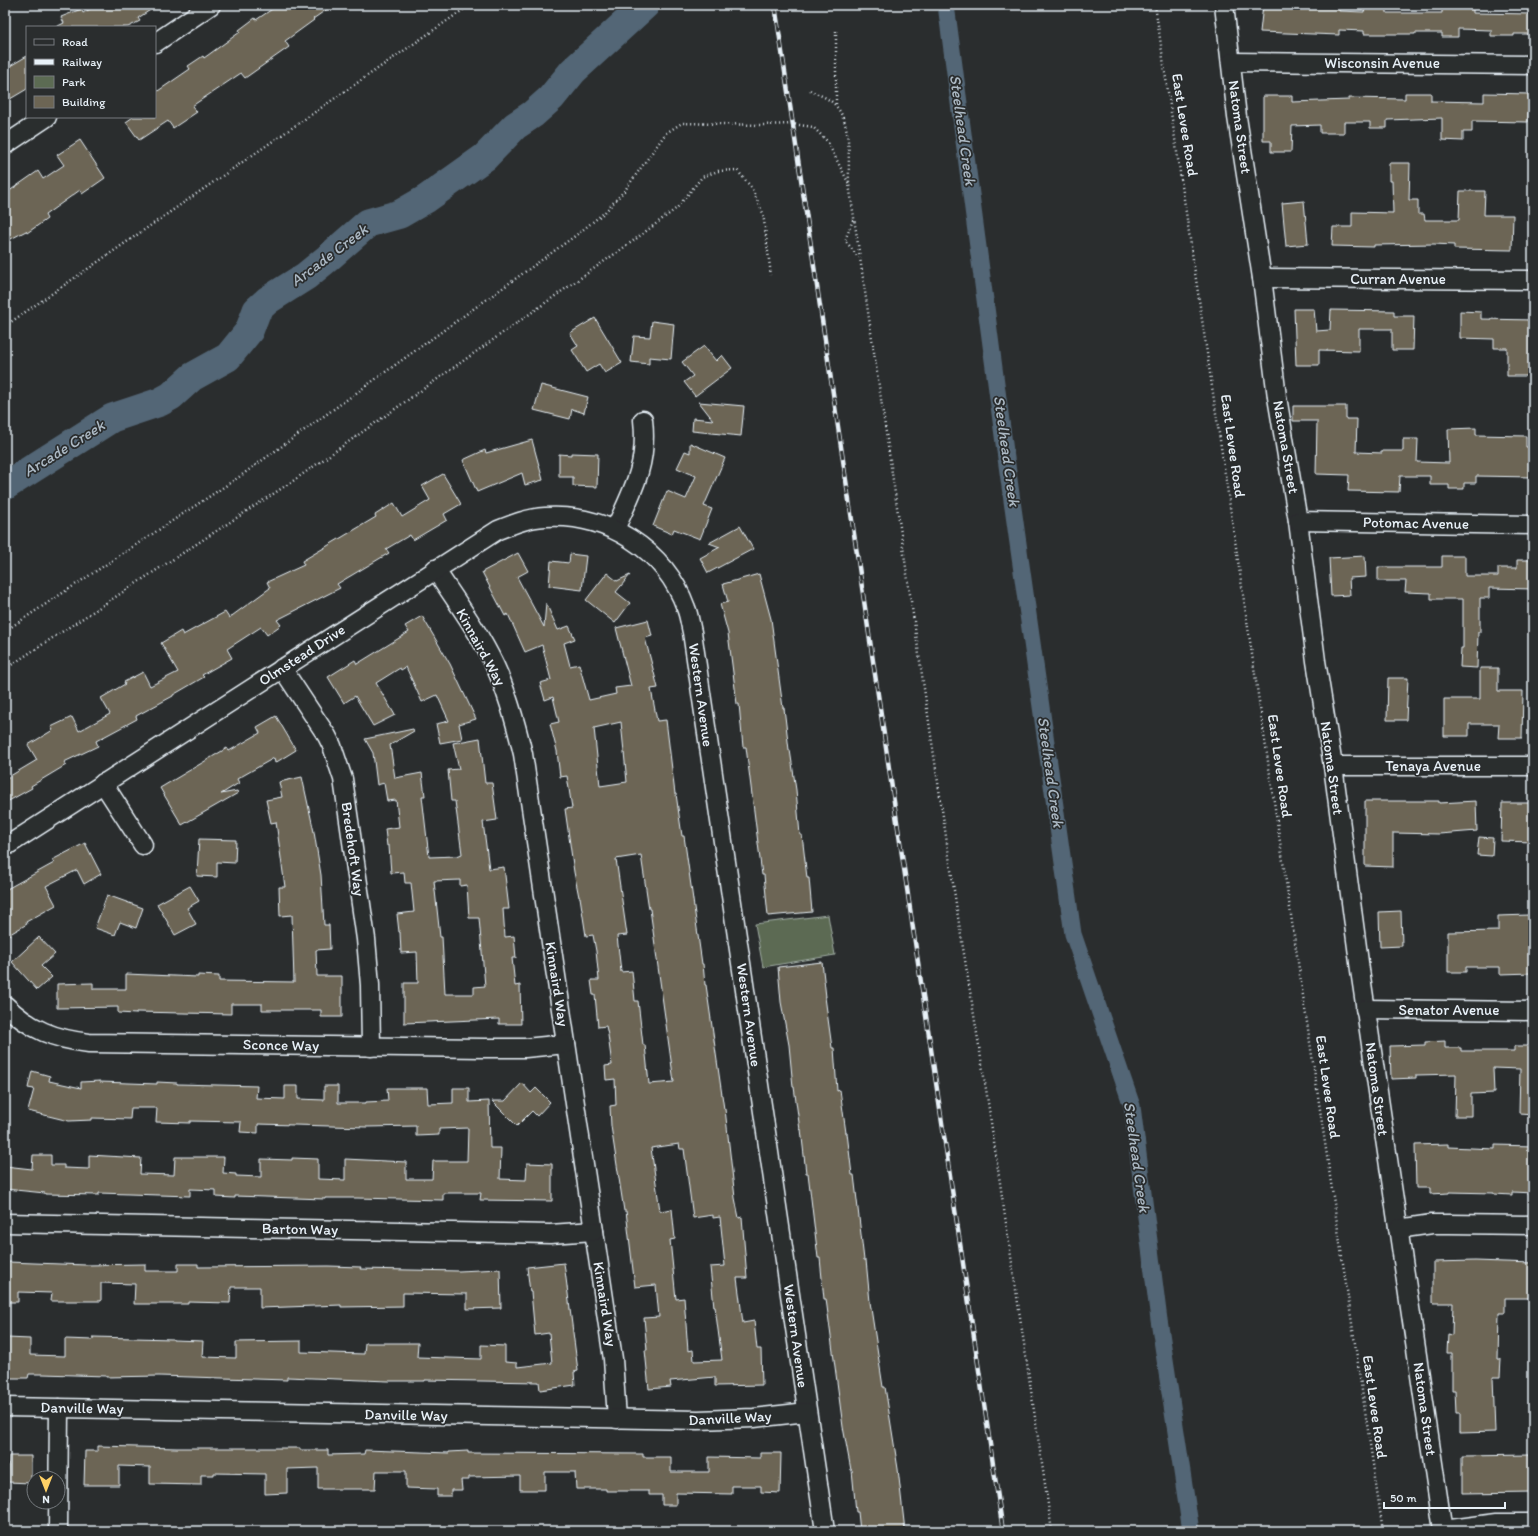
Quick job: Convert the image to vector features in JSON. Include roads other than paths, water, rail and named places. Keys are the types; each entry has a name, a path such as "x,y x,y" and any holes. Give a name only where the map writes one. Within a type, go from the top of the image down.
{"street":[{"path":"156,42 211,5"},
{"name":"Natoma Street","path":"1224,5 1232,62 1237,116 1262,278 1277,397 1298,521 1316,661 1443,1531"},
{"name":"Wisconsin Avenue","path":"1232,62 1533,64"},
{"path":"5,146 46,118"},
{"name":"Curran Avenue","path":"1262,278 1533,280"},
{"path":"615,529 640,471 644,445 643,420"},
{"name":"Olmstead Drive","path":"5,847 487,535 520,521 544,517 568,517 591,521 615,529"},
{"name":"Potomac Avenue","path":"1298,521 1533,526"},
{"name":"Western Avenue","path":"615,529 637,542 663,567 676,586 686,608 692,632 825,1531"},
{"name":"Kinnaird Way","path":"435,569 478,635 495,666 508,698 523,754 614,1359 617,1419"},
{"name":"Bredehoft Way","path":"282,668 329,741 343,779 366,939 370,985 371,1047"},
{"name":"Tenaya Avenue","path":"1332,766 1533,766"},
{"path":"103,783 143,845"},
{"name":"Sconce Way","path":"5,1005 21,1019 54,1037 66,1040 89,1042 484,1048 525,1048 566,1044"},
{"name":"Senator Avenue","path":"1366,1009 1533,1011"},
{"name":"Barton Way","path":"5,1223 542,1233 594,1231"},
{"path":"1398,1229 1432,1224 1533,1225"},
{"name":"Danville Way","path":"5,1407 698,1420 754,1418 807,1412"},
{"path":"58,1531 59,1408"},
{"path":"1443,1531 1497,1523 1533,1523"}],"waterway":[{"name":"Arcade Creek","path":"5,486 112,418 160,402 171,396 192,377 228,357 249,331 257,310 268,300 306,276 368,223 400,214 426,199 485,157 515,126 533,114 551,98 573,71 645,5"},
{"name":"Steelhead Creek","path":"946,5 1005,451 1073,934 1132,1106 1159,1320 1191,1531"}],"railway":[{"path":"775,5 1003,1531"}]}
